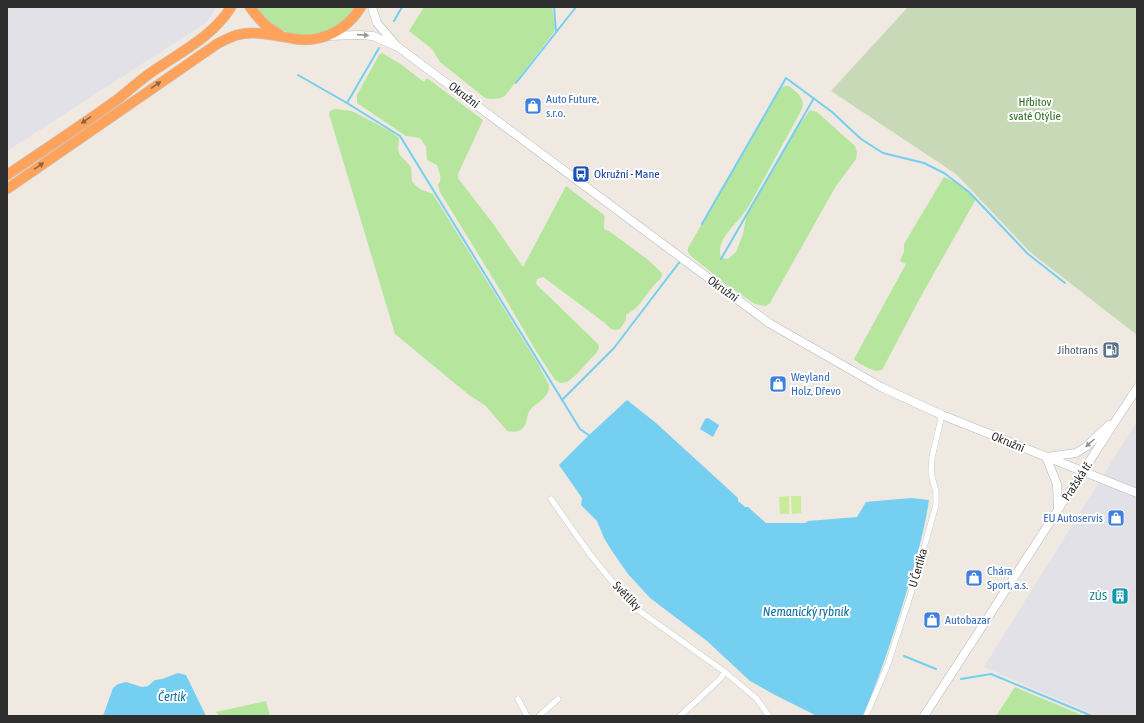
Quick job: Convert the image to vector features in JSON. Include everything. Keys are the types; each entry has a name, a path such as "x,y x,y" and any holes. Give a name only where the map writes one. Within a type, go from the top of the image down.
{"highway":[{"path":"7,175 118,98 212,30 225,17 231,7"},
{"path":"118,98 148,81 219,32 229,23 238,7"},
{"path":"250,7 264,25 284,36"},
{"path":"7,189 217,44 237,35 256,33 305,40 326,36 345,25 353,18 360,7"}],"main road":[{"name":"Okružní","path":"372,7 378,23 398,48"},
{"name":"Okružní","path":"326,36 359,34 369,35 398,48 769,323 882,387 942,415 1137,493"},
{"name":"Pražská tř.","path":"924,716 1137,388"},
{"path":"1058,509 1057,484 1046,457 1076,453 1080,451 1118,416"}],"street":[{"name":"U Čertíka","path":"866,716 888,664 912,590 936,505 936,492 930,473 932,457 942,415"},
{"name":"Světlíky","path":"551,499 589,553 638,610 725,672"},
{"path":"680,716 725,672 756,698 769,716"},
{"path":"518,698 527,716"},
{"path":"539,716 558,699"}],"shaded area":[{"path":"7,7 216,7 207,22 7,151"},
{"path":"1137,421 1137,716 1097,716 984,667"}],"green space":[{"path":"256,7 356,7 339,25 329,31 317,35 306,35 294,34 282,30 263,17"},
{"path":"424,7 552,7 555,27 554,32 505,96 496,99 488,99 440,62 432,49 409,31"},
{"name":"Hřbitov svaté Otýlie","path":"908,7 1137,7 1137,335 1030,252 956,174 831,91"},
{"path":"382,53 402,65 424,82 427,78 483,120 458,174 458,178 494,225 523,267 566,186 604,215 605,230 609,231 647,259 662,273 660,279 636,308 626,315 626,320 620,329 615,330 610,328 543,277 537,279 536,284 598,344 599,348 597,352 576,375 567,382 560,383 555,380 440,192 438,185 440,173 437,165 427,160 426,147 420,138 406,136 357,103 357,95 379,55"},
{"path":"789,86 800,96 803,105 802,109 749,206 722,242 720,247 721,258 728,259 736,252 743,234 746,218 755,198 795,131 810,110 817,112 855,146 857,153 856,159 836,186 770,303 766,306 755,304 727,285 691,256 688,252 688,248 764,115 781,88"},
{"path":"335,109 352,111 390,131 399,138 398,150 400,155 411,167 412,181 422,190 433,194 537,362 549,385 549,390 545,397 529,412 524,427 520,430 515,432 507,431 486,406 469,395 395,334 329,114 330,111"},
{"path":"944,177 961,185 976,199 920,298 882,370 875,371 860,364 854,359 906,264 900,261 904,252 904,244"},
{"path":"789,496 789,514 780,514 779,497"},
{"path":"791,496 801,496 801,513 792,514"},
{"path":"1015,687 1084,716 996,716"},
{"path":"266,701 270,716 219,716 216,712"}],"water":[{"name":"Nemanický rybník","path":"627,400 656,423 738,498 738,501 745,507 748,507 766,523 805,523 808,521 857,517 866,502 911,498 929,500 914,568 906,595 883,665 863,716 817,716 750,681 707,641 650,598 628,574 604,538 597,521 581,505 582,498 559,465"},
{"path":"708,418 719,425 713,437 700,429 705,419"},
{"name":"Čertík","path":"178,673 186,675 206,716 103,716 113,688 118,684 126,682 142,687 148,686 155,680"}],"waterway":[{"path":"394,21 402,7"},
{"path":"554,7 556,32"},
{"path":"516,83 576,7"},
{"path":"379,48 347,103 400,136 580,429 590,436"},
{"path":"298,75 347,103"},
{"path":"702,224 786,78 832,112 861,139 883,153 924,163 944,173 969,192 1028,254 1065,283"},
{"path":"721,259 814,98"},
{"path":"562,400 614,348 681,260"},
{"path":"904,656 936,669"},
{"path":"961,679 991,674 1092,716"}],"place":[{"name":"Auto Future, s.r.o.","path":"533,106"},
{"name":"Okružní - Mane","path":"581,174"},
{"name":"Jihotrans","path":"1111,350"},
{"name":"Weyland Holz, Dřevo","path":"778,384"},
{"name":"EU Autoservis","path":"1116,518"},
{"name":"Chára Sport, a.s.","path":"974,578"},
{"name":"ZÚS","path":"1120,596"},
{"name":"Autobazar","path":"932,620"}]}
